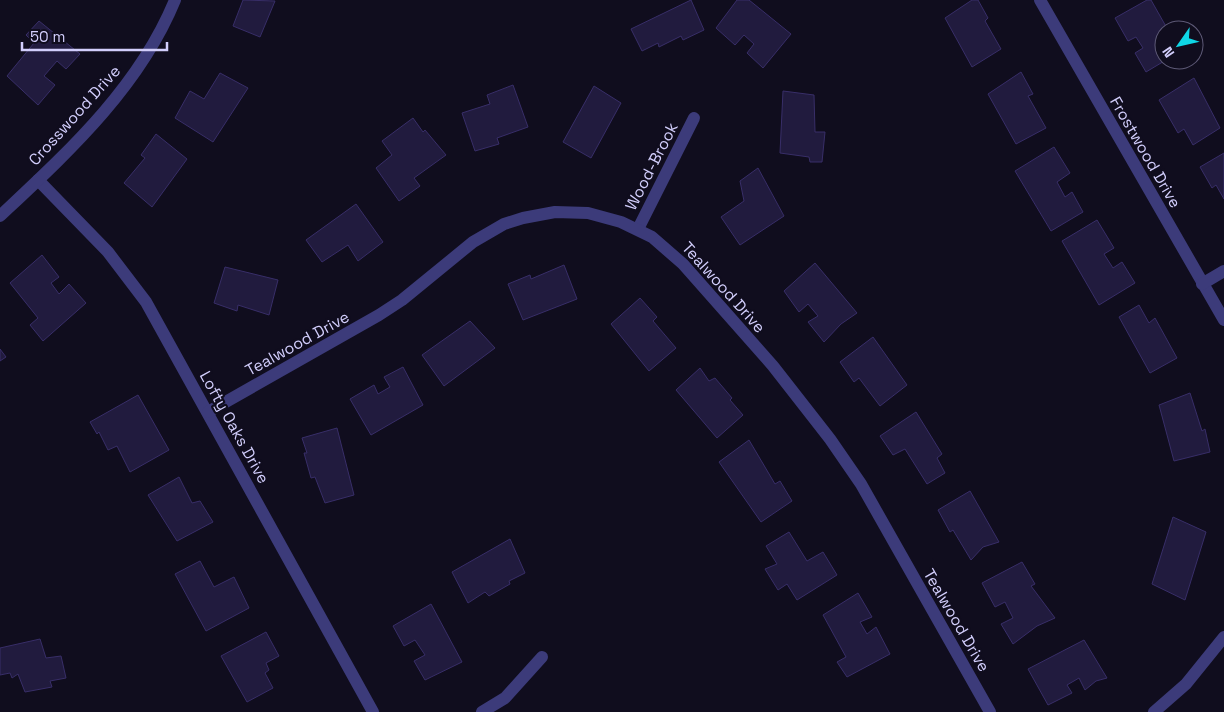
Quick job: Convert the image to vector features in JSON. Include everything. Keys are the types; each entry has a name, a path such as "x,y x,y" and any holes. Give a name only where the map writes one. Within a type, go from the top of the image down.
{"street":[{"name":"Crosswood Drive","path":"0,216 38,180 116,99 151,45 175,0"},
{"name":"Frostwood Drive","path":"1040,0 1224,320"},
{"name":"Wood-Brook","path":"638,229 694,118"},
{"name":"Lofty Oaks Drive","path":"38,180 78,218 131,280 160,325 373,712"},
{"name":"Tealwood Drive","path":"208,412 379,316 410,294 473,242 504,224 539,214 572,212 605,217 638,229 659,243 683,264 773,366 830,439 860,484 990,712"},
{"path":"1202,284 1224,271"},
{"path":"1154,712 1186,684 1224,637"},
{"path":"482,712 505,698 542,657"}],"building":[{"path":"243,0 275,1 260,37 233,26"},
{"path":"691,0 704,30 683,40 681,36 659,47 658,43 642,51 631,29"},
{"path":"737,0 749,0 791,34 763,68 747,53 754,44 744,35 735,45 716,28"},
{"path":"972,0 978,0 988,18 985,21 1001,49 972,67 945,18"},
{"path":"1147,0 1151,0 1162,20 1154,20 1154,67 1146,72 1135,53 1143,48 1136,37 1128,41 1115,18"},
{"path":"39,21 80,54 66,69 57,61 44,76 55,85 38,105 7,76 34,43 26,35"},
{"path":"1021,72 1033,94 1028,96 1046,128 1016,144 988,94"},
{"path":"220,73 248,88 213,142 175,118 190,91 204,99"},
{"path":"1194,78 1220,128 1193,145 1184,129 1178,133 1159,100"},
{"path":"513,85 528,127 497,138 499,144 475,151 462,113 490,104 487,95"},
{"path":"594,86 621,103 591,158 563,142"},
{"path":"783,91 814,95 815,132 825,132 822,162 810,162 809,157 780,153"},
{"path":"413,118 423,132 425,130 446,155 414,178 420,186 399,201 376,168 392,155 382,141"},
{"path":"156,134 187,159 152,207 124,183 145,158 141,155"},
{"path":"1054,147 1070,173 1057,182 1065,197 1072,192 1083,212 1051,231 1015,171"},
{"path":"1224,153 1224,199 1216,185 1212,188 1200,167"},
{"path":"758,168 784,216 740,245 721,217 744,201 740,181"},
{"path":"356,204 383,242 358,261 348,245 322,262 306,240"},
{"path":"1097,220 1114,248 1104,254 1113,268 1122,262 1135,283 1099,305 1062,241"},
{"path":"42,255 59,277 51,283 59,294 69,284 86,303 43,341 30,325 38,318 10,283"},
{"path":"815,263 857,313 841,324 824,342 808,322 818,316 808,304 799,312 784,291"},
{"path":"564,265 577,299 523,320 508,284 530,275 531,279"},
{"path":"225,267 278,280 269,315 238,305 237,311 214,303"},
{"path":"640,298 657,317 653,321 676,348 649,371 611,324"},
{"path":"1139,305 1149,323 1155,318 1177,358 1150,373 1119,317"},
{"path":"470,321 495,348 444,386 422,355"},
{"path":"873,337 907,385 880,406 859,378 854,382 840,362"},
{"path":"0,349 6,357 0,361"},
{"path":"403,367 423,405 371,435 350,399 374,385 378,394 390,387 384,377"},
{"path":"700,368 709,381 715,378 743,415 717,438 676,390"},
{"path":"1190,393 1202,431 1205,429 1210,452 1174,461 1159,405"},
{"path":"138,395 169,450 130,472 117,446 108,450 99,432 97,434 90,422"},
{"path":"916,412 942,454 937,458 945,473 927,484 905,449 893,455 880,436"},
{"path":"337,428 354,495 325,503 315,477 311,478 304,453 307,453 302,438"},
{"path":"749,440 775,484 780,481 792,501 761,522 719,462"},
{"path":"179,477 192,503 200,501 213,522 177,541 148,495"},
{"path":"970,491 999,542 983,547 971,560 953,530 950,532 938,510"},
{"path":"1173,517 1206,532 1185,600 1152,584"},
{"path":"789,532 807,561 823,552 837,575 797,600 787,584 778,590 765,569 777,564 766,546"},
{"path":"510,539 525,573 509,581 510,584 489,596 485,592 468,603 452,572"},
{"path":"200,561 214,587 234,577 249,608 206,631 175,574"},
{"path":"1022,562 1035,584 1031,586 1055,618 1037,626 1013,644 1001,624 1013,618 1005,602 995,607 982,583"},
{"path":"858,593 872,617 860,622 867,634 876,627 890,654 847,677 837,662 846,657 823,615"},
{"path":"431,604 462,662 425,680 414,661 425,655 415,640 404,646 393,626"},
{"path":"266,632 279,656 266,663 269,670 265,673 273,688 247,702 221,656"},
{"path":"40,639 46,658 61,656 66,678 50,681 52,687 25,692 18,674 12,678 10,673 0,675 0,648"},
{"path":"1084,640 1107,678 1096,681 1085,690 1079,678 1067,685 1072,693 1048,705 1028,669"}]}
